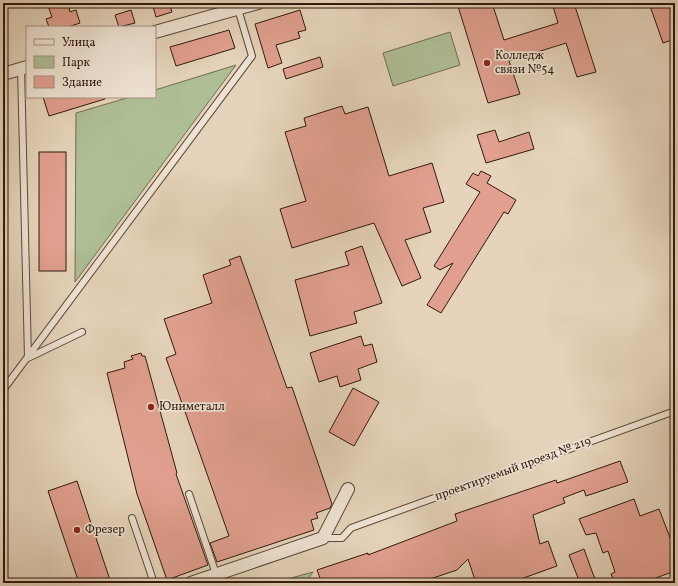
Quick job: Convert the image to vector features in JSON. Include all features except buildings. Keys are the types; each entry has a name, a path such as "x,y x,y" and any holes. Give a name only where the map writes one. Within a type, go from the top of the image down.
{"street":[{"path":"156,32 258,3"},
{"path":"3,74 24,68"},
{"path":"191,583 323,538 348,489"}],"lane":[{"path":"3,390 254,56 238,9"},
{"path":"24,68 28,358"},
{"path":"28,358 82,332"},
{"name":"проектируемый проезд № 219","path":"323,538 342,538 351,528 675,411"},
{"path":"189,494 216,574"},
{"path":"132,518 154,583"}],"green space":[{"path":"450,32 460,65 393,86 383,53"},
{"path":"236,65 75,282 76,113 127,98 156,98 156,90"},
{"path":"313,572 305,583 282,583 284,580"}],"place":[{"name":"Колледж связи №54","path":"487,63"},
{"name":"Юниметалл","path":"151,407"},
{"name":"Фрезер","path":"77,530"}]}
